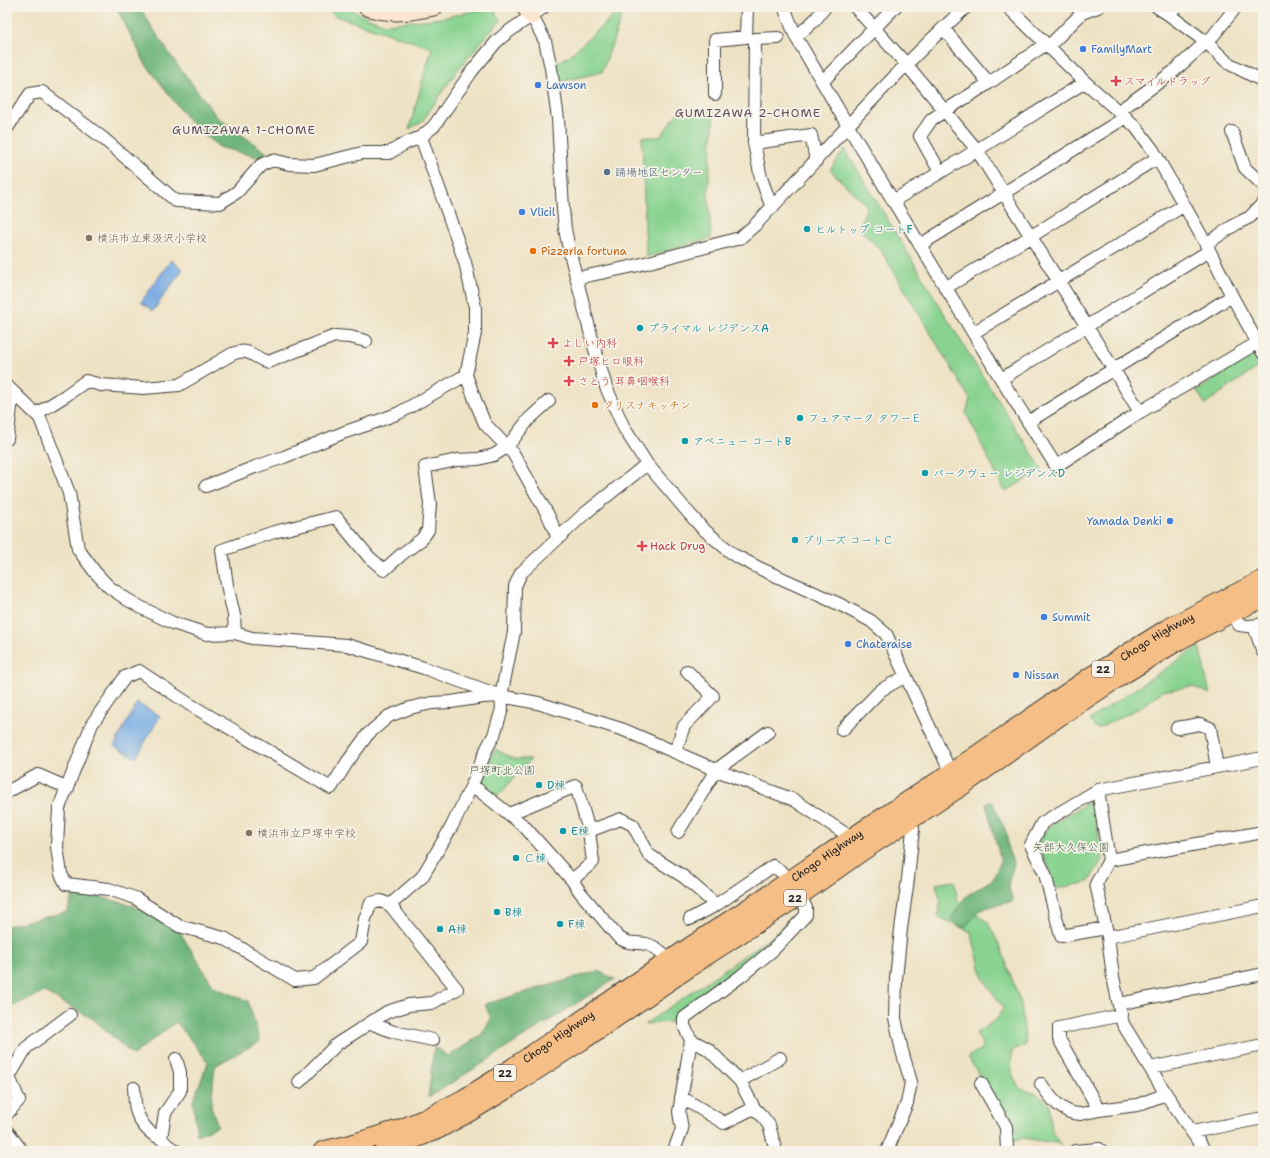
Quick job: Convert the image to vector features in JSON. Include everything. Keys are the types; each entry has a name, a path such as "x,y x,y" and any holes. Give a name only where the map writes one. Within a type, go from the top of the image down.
{"main road":[{"name":"Chogo Highway","path":"857,845 909,821 956,780 1092,676 1168,628 1263,580"},
{"name":"Chogo Highway","path":"323,1151 401,1129 464,1098 675,967 796,888 857,845 956,780 1053,721 1120,676 1179,640 1232,612 1263,598"},
{"name":"Chogo Highway","path":"384,1151 438,1129 469,1112 581,1041 675,967"}],"street":[{"path":"367,7 396,13 414,12 434,7"},
{"path":"747,7 751,38 754,143 761,178 772,208"},
{"path":"784,7 796,37 848,126 945,288 1056,466 1140,412 1260,348 1208,247 1153,150 1136,126 1085,82 1008,7"},
{"path":"796,37 825,7"},
{"path":"855,7 907,65 977,150 1140,412"},
{"path":"822,82 895,7"},
{"path":"577,278 634,266 740,238 756,225 848,126 943,28 966,7"},
{"path":"940,172 920,136 932,119 1047,45 1082,13 1098,7"},
{"path":"1157,7 1172,11 1228,63 1263,81"},
{"path":"920,245 1003,193 1123,114 1213,36 1236,7"},
{"path":"7,128 30,94 42,92 104,139 176,200 220,203 237,192 261,166 273,160 289,164 314,165 362,153 389,153 406,143 421,137 434,126 472,71 497,41 533,10 545,42 551,68 558,118 565,229 592,339 606,387 624,428 647,464 702,528 734,555 761,569 841,605 871,621 886,634 956,780"},
{"path":"943,28 989,83"},
{"path":"715,94 715,40 778,38"},
{"path":"893,201 1085,82"},
{"path":"1232,132 1245,168 1263,185"},
{"path":"754,143 811,135 816,161"},
{"path":"421,137 465,262 475,307 475,332 466,375 485,424 513,453 548,515 558,538"},
{"path":"945,288 1157,158"},
{"path":"1001,379 1086,327 1208,247 1236,224 1250,216 1263,203"},
{"path":"973,333 1184,206"},
{"path":"1028,422 1232,296"},
{"path":"36,414 86,381 101,385 144,388 179,385 232,354 241,351 250,352 261,360 268,362 335,336 350,337 366,341"},
{"path":"206,486 284,457 345,432 399,413 466,375"},
{"path":"10,389 40,418 69,493 78,548 95,572 109,587 128,600 173,623 207,634 235,633 252,638 347,646 424,668 501,696 538,702 624,730 716,770 794,800 857,845"},
{"path":"7,439 10,389"},
{"path":"235,633 234,615 222,550 274,532 336,517 369,557 384,570 422,539 428,530 430,504 424,467 457,460 478,459 494,455 507,447 529,419 549,401"},
{"path":"390,905 422,877 452,826 494,736 502,710 501,696 514,632 515,586 521,573 583,515 647,464"},
{"path":"1232,612 1239,625 1245,627 1258,625 1263,652"},
{"path":"299,1082 337,1044 387,1012 409,1005 432,1003 457,989 390,905 380,901 371,903 365,919 361,942 314,978 295,980 224,938 180,926 135,898 109,889 66,884 61,874 57,847 59,808 92,724 125,677 139,671 189,704 331,788 348,761 368,734 389,716 410,708 432,703 501,696"},
{"path":"675,752 684,726 713,696 687,671"},
{"path":"842,730 881,690 906,676"},
{"path":"1177,728 1200,724 1210,728 1217,767"},
{"path":"678,832 716,770 768,732"},
{"path":"1263,758 1098,790 1042,823 1032,845 1045,874 1061,936 1107,932 1263,906"},
{"path":"7,792 38,775 68,788"},
{"path":"472,785 524,826 572,880 580,892 618,937 631,943 646,944 654,947 675,967"},
{"path":"508,814 576,786 589,831 593,862 572,880"},
{"path":"1098,790 1109,860 1096,884 1107,932 1113,977 1123,1024 1166,1094 1205,1151"},
{"path":"589,831 621,819 633,825 649,855 684,877 716,905"},
{"path":"887,1151 907,1103 911,1082 902,1052 895,1018 896,979 913,829 909,821"},
{"path":"1109,860 1263,832"},
{"path":"690,919 716,905 773,866 783,873 796,888 806,908 806,915 774,949 741,976 684,1018 684,1026 691,1040 708,1049 740,1081 754,1108 769,1125 776,1151"},
{"path":"1099,1110 1059,1039 1059,1028 1120,1010 1263,974"},
{"path":"7,1114 19,1100 9,1077 26,1048 70,1015"},
{"path":"370,1023 394,1032 433,1040"},
{"path":"676,1151 675,1148 682,1129 679,1112 691,1040"},
{"path":"1150,1068 1263,1046"},
{"path":"740,1081 780,1058"},
{"path":"161,1138 165,1113 180,1091 180,1072 176,1059"},
{"path":"980,1084 1006,1126 1007,1151"},
{"path":"1042,1084 1052,1100 1070,1112 1080,1114 1137,1105 1166,1094"},
{"path":"134,1088 136,1113 154,1136 161,1138 167,1145 176,1151"},
{"path":"681,1097 724,1123 754,1108"},
{"path":"1192,1132 1263,1118"},
{"path":"7,1131 22,1151"},
{"path":"1076,1151 1099,1149 1102,1151"}],"green space":[{"path":"116,7 139,7 171,56 217,117 267,153 261,158 219,147 189,121 145,63"},
{"path":"326,7 348,7 369,18 385,24 441,18 492,7 501,21 493,28 456,72 422,122 409,129 432,48 335,16"},
{"path":"623,7 625,7 602,72 559,82 557,62 568,57"},
{"path":"679,111 714,113 708,192 711,238 646,257 642,137 660,137"},
{"path":"845,149 976,366 1042,469 1005,492 966,413 970,399 880,249 859,229 867,206 830,170"},
{"path":"1254,353 1261,365 1205,404 1197,391"},
{"path":"1199,646 1210,694 1192,686 1163,691 1139,708 1097,729 1089,720"},
{"name":"戸塚町北公園","path":"495,749 514,759 531,759 498,796 483,783 482,778"},
{"path":"992,801 1007,834 1008,850 1014,864 1008,884 1013,901 981,909 964,928 951,919 966,896 993,879 1001,861 986,804"},
{"name":"矢部大久保公園","path":"1089,802 1093,804 1103,858 1089,882 1055,889 1053,878 1038,844 1048,827"},
{"path":"954,881 958,901 987,921 1001,948 1021,1004 1026,1045 1012,1050 1011,1071 1019,1088 1037,1094 1049,1103 1052,1131 1061,1144 1023,1138 1012,1141 1010,1125 968,1057 984,1047 976,1033 997,1019 1003,1008 983,978 971,932 937,916 941,902 936,884"},
{"path":"75,890 134,906 178,929 214,987 248,1001 260,1041 215,1066 211,1107 218,1126 197,1135 193,1101 208,1062 176,1022 133,1055 93,1019 44,992 7,1009 7,926 67,912"},
{"path":"796,914 799,916 771,946 670,1022 645,1024 776,934 789,918"},
{"path":"598,971 615,979 428,1098 434,1047 449,1056 481,1035 491,1019 485,1004"}],"water":[{"path":"171,260 183,269 153,311 141,302"},
{"path":"137,703 160,716 136,758 114,746"}],"place":[{"name":"FamilyMart","path":"1083,49"},
{"name":"スマイルドラッグ","path":"1116,81"},
{"name":"Lawson","path":"538,85"},
{"name":"踊場地区センター","path":"607,172"},
{"name":"Vlicil","path":"522,212"},
{"name":"ヒルトップ コートF","path":"807,229"},
{"name":"横浜市立東汲沢小学校","path":"89,238"},
{"name":"Pizzeria fortuna","path":"533,251"},
{"name":"プライマル レジデンスA","path":"640,328"},
{"name":"よしい内科","path":"553,343"},
{"name":"戸塚ヒロ眼科","path":"569,361"},
{"name":"さとう 耳鼻咽喉科","path":"569,381"},
{"name":"クリスナキッチン","path":"595,405"},
{"name":"フェアマーク タワーＥ","path":"800,418"},
{"name":"アベニュー コートB","path":"685,441"},
{"name":"パークヴュー レジデンスD","path":"925,473"},
{"name":"Yamada Denki","path":"1170,521"},
{"name":"ブリーズ コートＣ","path":"795,540"},
{"name":"Hack Drug","path":"642,546"},
{"name":"Summit","path":"1044,617"},
{"name":"Chateraise","path":"848,644"},
{"name":"Nissan","path":"1016,675"},
{"name":"D棟","path":"539,785"},
{"name":"E棟","path":"563,831"},
{"name":"横浜市立戸塚中学校","path":"249,833"},
{"name":"Ｃ棟","path":"516,858"},
{"name":"B棟","path":"497,912"},
{"name":"F棟","path":"560,924"},
{"name":"A棟","path":"440,929"}],"district":[{"name":"GUMIZAWA 2-CHOME","path":"748,113"},
{"name":"GUMIZAWA 1-CHOME","path":"244,130"}]}
